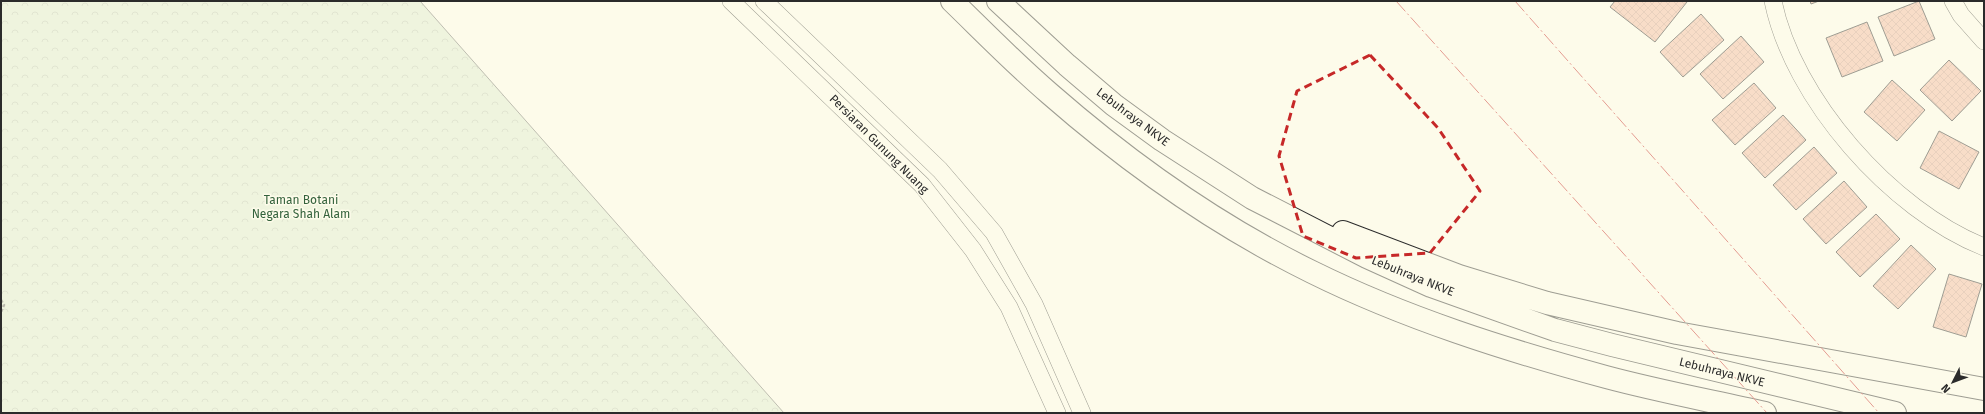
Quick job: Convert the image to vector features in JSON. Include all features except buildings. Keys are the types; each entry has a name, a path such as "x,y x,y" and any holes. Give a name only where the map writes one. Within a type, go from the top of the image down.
{"highway":[{"path":"952,1 1049,94 1131,159 1202,209 1261,245 1312,272 1413,315 1542,358 1608,378 1765,413"},
{"name":"Lebuhraya NKVE","path":"998,1 1067,65 1114,105 1162,140 1252,198 1367,257 1431,286 1548,327 1612,345 1895,413"},
{"path":"1252,198 1459,276 1547,303 1677,333 1984,389"}],"street":[{"name":"Persiaran Gunung Nuang","path":"732,1 922,185 973,250 1009,307 1057,413"},
{"name":"Persiaran Gunung Nuang","path":"764,1 940,170 994,233 1034,304 1082,413"},
{"path":"1772,1 1792,59 1806,85 1839,131 1876,173 1911,204 1940,224 1984,246"},
{"path":"1953,1 1961,15 1984,42"}],"path":[{"path":"1,300 4,305 1,312"}],"highlighted area":[{"path":"1370,55 1438,128 1480,191 1430,253 1356,258 1303,236 1279,156 1297,91"}],"green space":[{"name":"Taman Botani Negara Shah Alam","path":"1,1 420,1 784,413 1,413"}],"power":[{"path":"1396,1 1767,413"},
{"path":"1515,1 1879,413"}]}
